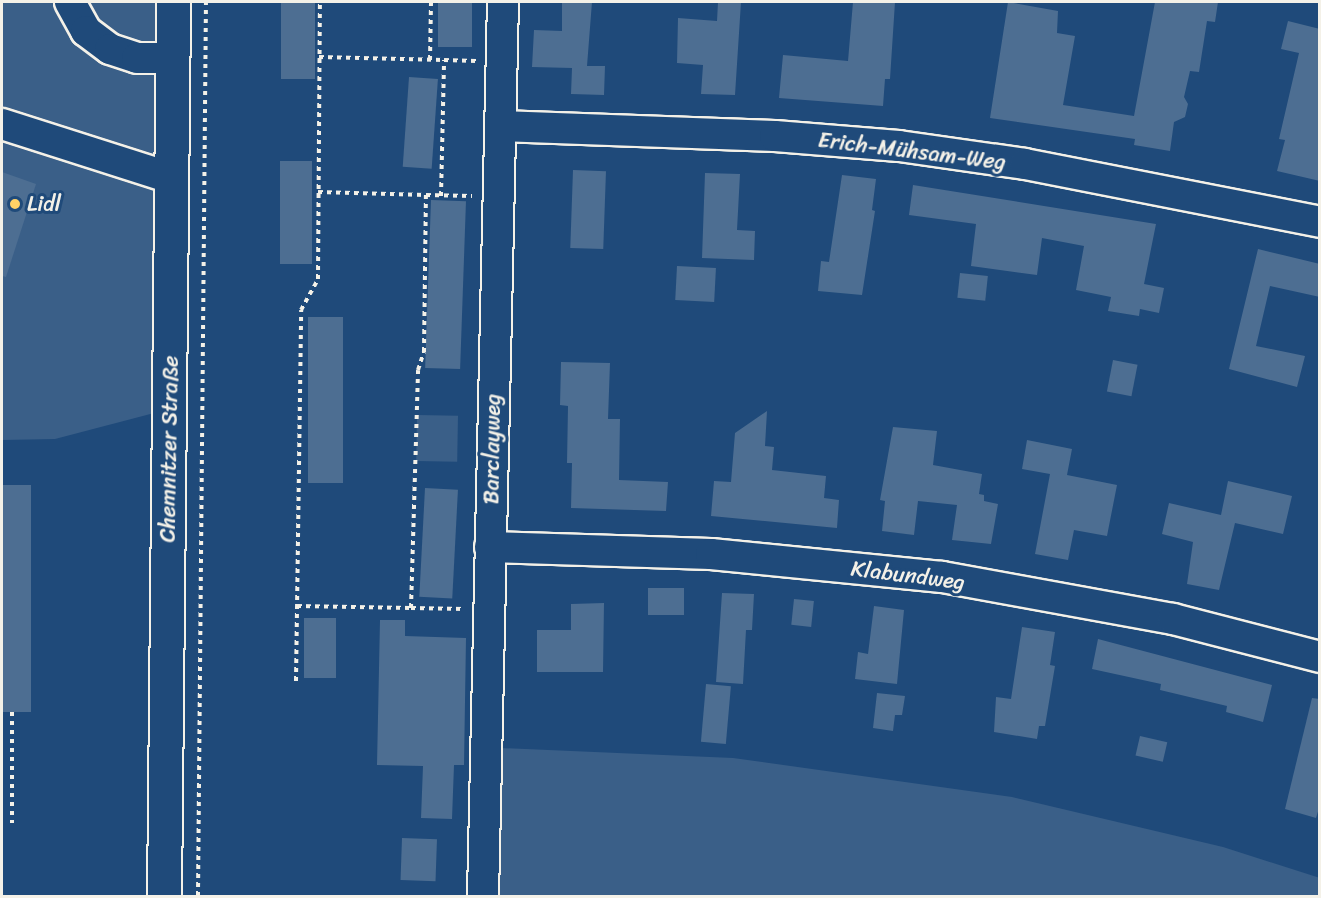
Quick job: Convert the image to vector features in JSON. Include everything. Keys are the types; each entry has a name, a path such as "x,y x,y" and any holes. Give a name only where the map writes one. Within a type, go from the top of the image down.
{"main road":[{"name":"Chemnitzer Straße","path":"164,897 173,2"}],"street":[{"path":"70,2 86,31 110,49 137,58 173,58"},
{"name":"Barclayweg","path":"483,897 503,2"},
{"path":"2,124 171,178"},
{"name":"Erich-Mühsam-Weg","path":"500,126 775,136 899,146 1025,164 1320,222"},
{"name":"Klabundweg","path":"490,547 711,554 942,577 1173,619 1320,657"}],"path":[{"path":"198,897 206,2"},
{"path":"296,681 301,310 318,279 320,2"},
{"path":"430,60 431,2"},
{"path":"319,57 502,61"},
{"path":"441,196 444,60"},
{"path":"318,192 497,196"},
{"path":"411,608 418,370 424,352 426,195"},
{"path":"297,606 489,610"},
{"path":"12,712 12,823"}],"shaded area":[{"path":"2,2 158,2 158,412 55,439 2,440"},
{"path":"417,415 458,416 457,462 416,461"},
{"path":"500,748 733,758 1012,797 1223,847 1320,878 1319,896 499,896"}],"building":[{"path":"281,2 315,2 315,79 281,79"},
{"path":"438,2 472,2 472,47 438,47"},
{"path":"562,2 592,2 587,66 605,66 604,95 571,94 572,68 532,67 534,30 562,31"},
{"path":"718,2 741,2 735,95 701,94 703,65 677,63 678,18 717,21"},
{"path":"853,2 895,2 890,79 885,79 883,106 779,98 783,55 848,61"},
{"path":"1008,2 1058,11 1057,33 1075,36 1063,105 1134,116 1155,2 1218,2 1215,22 1207,21 1199,72 1190,71 1184,97 1188,104 1185,117 1174,122 1170,151 1134,145 1135,139 990,118"},
{"path":"1288,21 1320,29 1320,181 1277,171 1285,140 1279,139 1299,53 1281,49"},
{"path":"409,77 438,79 432,169 403,167"},
{"path":"280,161 312,161 312,264 280,264"},
{"path":"573,170 606,171 603,249 570,248"},
{"name":"Lidl","path":"2,172 36,184 6,277 2,276"},
{"path":"705,173 740,174 737,230 755,231 754,260 702,258"},
{"path":"842,175 876,179 872,210 875,211 862,295 818,291 821,261 829,262"},
{"path":"913,185 1156,224 1144,284 1164,288 1159,313 1140,309 1139,316 1108,311 1111,297 1076,290 1084,246 1042,238 1037,275 971,266 976,224 909,215"},
{"path":"431,200 466,201 460,369 425,368"},
{"path":"1258,249 1320,264 1320,297 1270,286 1256,346 1305,356 1297,387 1229,369"},
{"path":"677,266 716,268 714,302 675,300"},
{"path":"960,273 988,276 985,301 957,298"},
{"path":"308,317 343,317 343,483 308,483"},
{"path":"1113,360 1138,365 1131,396 1107,391"},
{"path":"561,362 610,363 608,419 620,419 619,480 668,482 666,511 571,508 572,463 567,463 568,406 560,405"},
{"path":"767,411 765,446 774,447 772,470 826,476 824,498 839,500 837,528 711,516 714,481 731,482 735,433"},
{"path":"893,427 937,431 933,465 982,474 979,494 984,495 984,501 998,504 991,544 952,540 957,505 918,501 914,535 882,531 885,501 880,500"},
{"path":"1027,440 1072,449 1067,475 1117,485 1107,536 1074,530 1068,560 1035,554 1050,474 1022,469"},
{"path":"1228,481 1292,496 1283,534 1235,523 1219,590 1187,584 1193,542 1162,534 1169,503 1221,515"},
{"path":"2,485 31,485 31,712 2,712"},
{"path":"425,488 458,490 452,599 419,597"},
{"path":"648,588 684,588 684,615 648,615"},
{"path":"722,593 754,594 752,630 746,630 743,684 716,682"},
{"path":"794,599 814,601 811,627 791,625"},
{"path":"604,603 603,672 537,672 537,630 571,630 571,604"},
{"path":"874,606 904,610 897,684 855,679 858,652 868,654"},
{"path":"304,618 336,618 336,678 304,678"},
{"path":"380,620 405,620 405,636 466,638 464,765 454,765 452,819 421,818 423,766 377,765"},
{"path":"1022,627 1055,632 1050,665 1055,666 1045,726 1039,726 1037,739 994,732 996,697 1011,699"},
{"path":"1098,639 1272,685 1263,722 1226,712 1227,706 1160,690 1161,684 1092,669"},
{"path":"706,684 731,686 726,744 701,742"},
{"path":"877,693 905,696 902,715 895,715 893,731 873,728"},
{"path":"1312,698 1320,699 1320,805 1316,818 1285,809"},
{"path":"1140,736 1167,742 1163,762 1136,755"},
{"path":"402,838 437,839 436,881 401,880"}],"place":[{"name":"Lidl","path":"15,204"}]}
